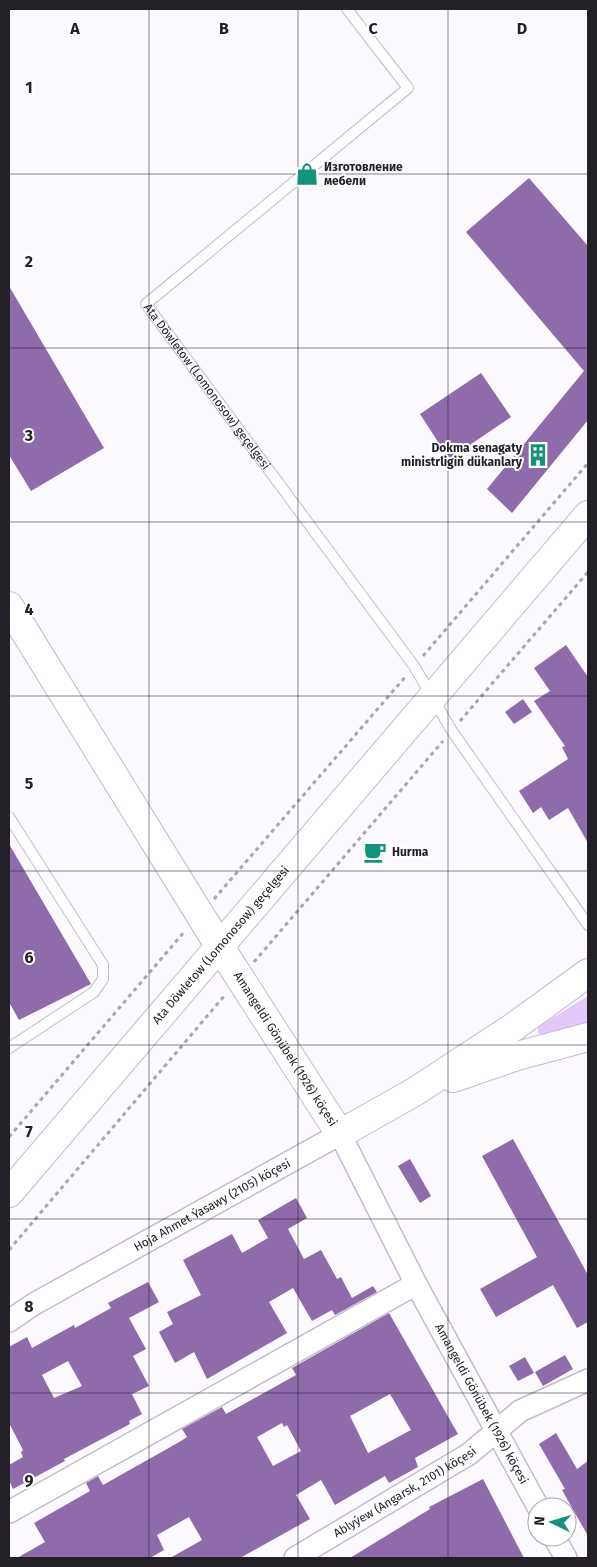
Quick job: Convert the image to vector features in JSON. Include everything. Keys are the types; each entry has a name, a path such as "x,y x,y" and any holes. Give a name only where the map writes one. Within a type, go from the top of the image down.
{"street":[{"name":"Ata Döwletow (Lomonosow) geçelgesi","path":"9,1193 588,515"},
{"name":"Amangeldi Gönübek (1926) köçesi","path":"9,606 220,947 340,1134 416,1284 533,1497"},
{"name":"Hoja Ahmet Ýasawy (2105) köçesi","path":"9,1321 34,1304 416,1091 515,1026 588,973"},
{"name":"Hoja Ahmet Ýasawy (2105) köçesi","path":"416,1091 517,1056 588,1038"},
{"path":"9,1512 416,1284"},
{"name":"Ablyýew (Angarsk, 2101) köçesi","path":"295,1558 469,1454 520,1411 588,1380"},
{"path":"560,1547 566,1558"}],"lane":[{"name":"Ata Döwletow (Lomonosow) geçelgesi","path":"347,9 408,88 146,304 414,666 432,698"},
{"path":"432,698 452,731 588,925"},
{"path":"9,817 103,966 103,979 94,992 9,1048"}],"path":[{"path":"9,1137 588,463"},
{"path":"9,1250 239,977 257,959 588,572"}],"shaded area":[{"path":"588,996 588,1024 542,1035 538,1033 538,1027"}],"building":[{"path":"529,178 588,246 588,420 512,513 487,489 584,371 466,232"},
{"path":"9,286 104,448 31,491 9,455"},
{"path":"481,373 511,417 449,459 420,414"},
{"path":"566,645 588,677 588,843 568,808 549,820 541,807 533,813 519,791 568,759 562,747 565,746 534,701 550,691 534,668"},
{"path":"523,699 532,712 514,724 505,712"},
{"path":"9,844 91,984 19,1020 9,1002"},
{"path":"513,1139 588,1275 588,1322 577,1328 553,1285 496,1317 480,1289 537,1257 482,1156"},
{"path":"410,1159 431,1196 420,1203 398,1166"},
{"path":"296,1198 307,1218 288,1229 304,1259 321,1250 337,1279 341,1277 352,1298 373,1286 377,1292 335,1315 332,1310 312,1321 293,1288 269,1302 287,1333 207,1379 194,1352 175,1363 159,1332 173,1324 167,1312 201,1295 183,1260 232,1234 242,1253 268,1238 258,1220"},
{"path":"148,1282 159,1302 129,1318 146,1349 133,1356 149,1386 132,1394 142,1414 129,1421 130,1424 13,1489 9,1480 9,1465 23,1457 21,1452 23,1450 9,1423 9,1347 27,1337 32,1348 74,1325 75,1328 111,1308 108,1303","holes":["68,1361 82,1386 54,1398 42,1375"]},
{"path":"389,1313 458,1434 415,1458 418,1467 389,1483 385,1476 335,1505 321,1480 296,1495 310,1519 240,1558 170,1558 202,1540 189,1517 157,1535 164,1550 150,1558 17,1558 45,1542 34,1523 90,1491 86,1483 98,1476 103,1485 187,1437 182,1429 222,1407 226,1414 296,1375 292,1368","holes":["390,1394 411,1430 368,1453 350,1416","282,1423 284,1427 287,1425 301,1451 273,1466 257,1437"]},
{"path":"565,1355 573,1369 543,1386 535,1372"},
{"path":"525,1357 534,1373 518,1381 509,1366"},
{"path":"556,1433 577,1469 588,1461 588,1536 577,1517 577,1497 566,1497 562,1490 565,1489 539,1444"},
{"path":"483,1479 524,1558 350,1558 430,1509 429,1507"}],"place":[{"name":"Изготовление мебели","path":"307,174"},
{"name":"Dokma senagaty ministrligiň dükanlary","path":"538,455"},
{"name":"Hurma","path":"375,852"}]}
